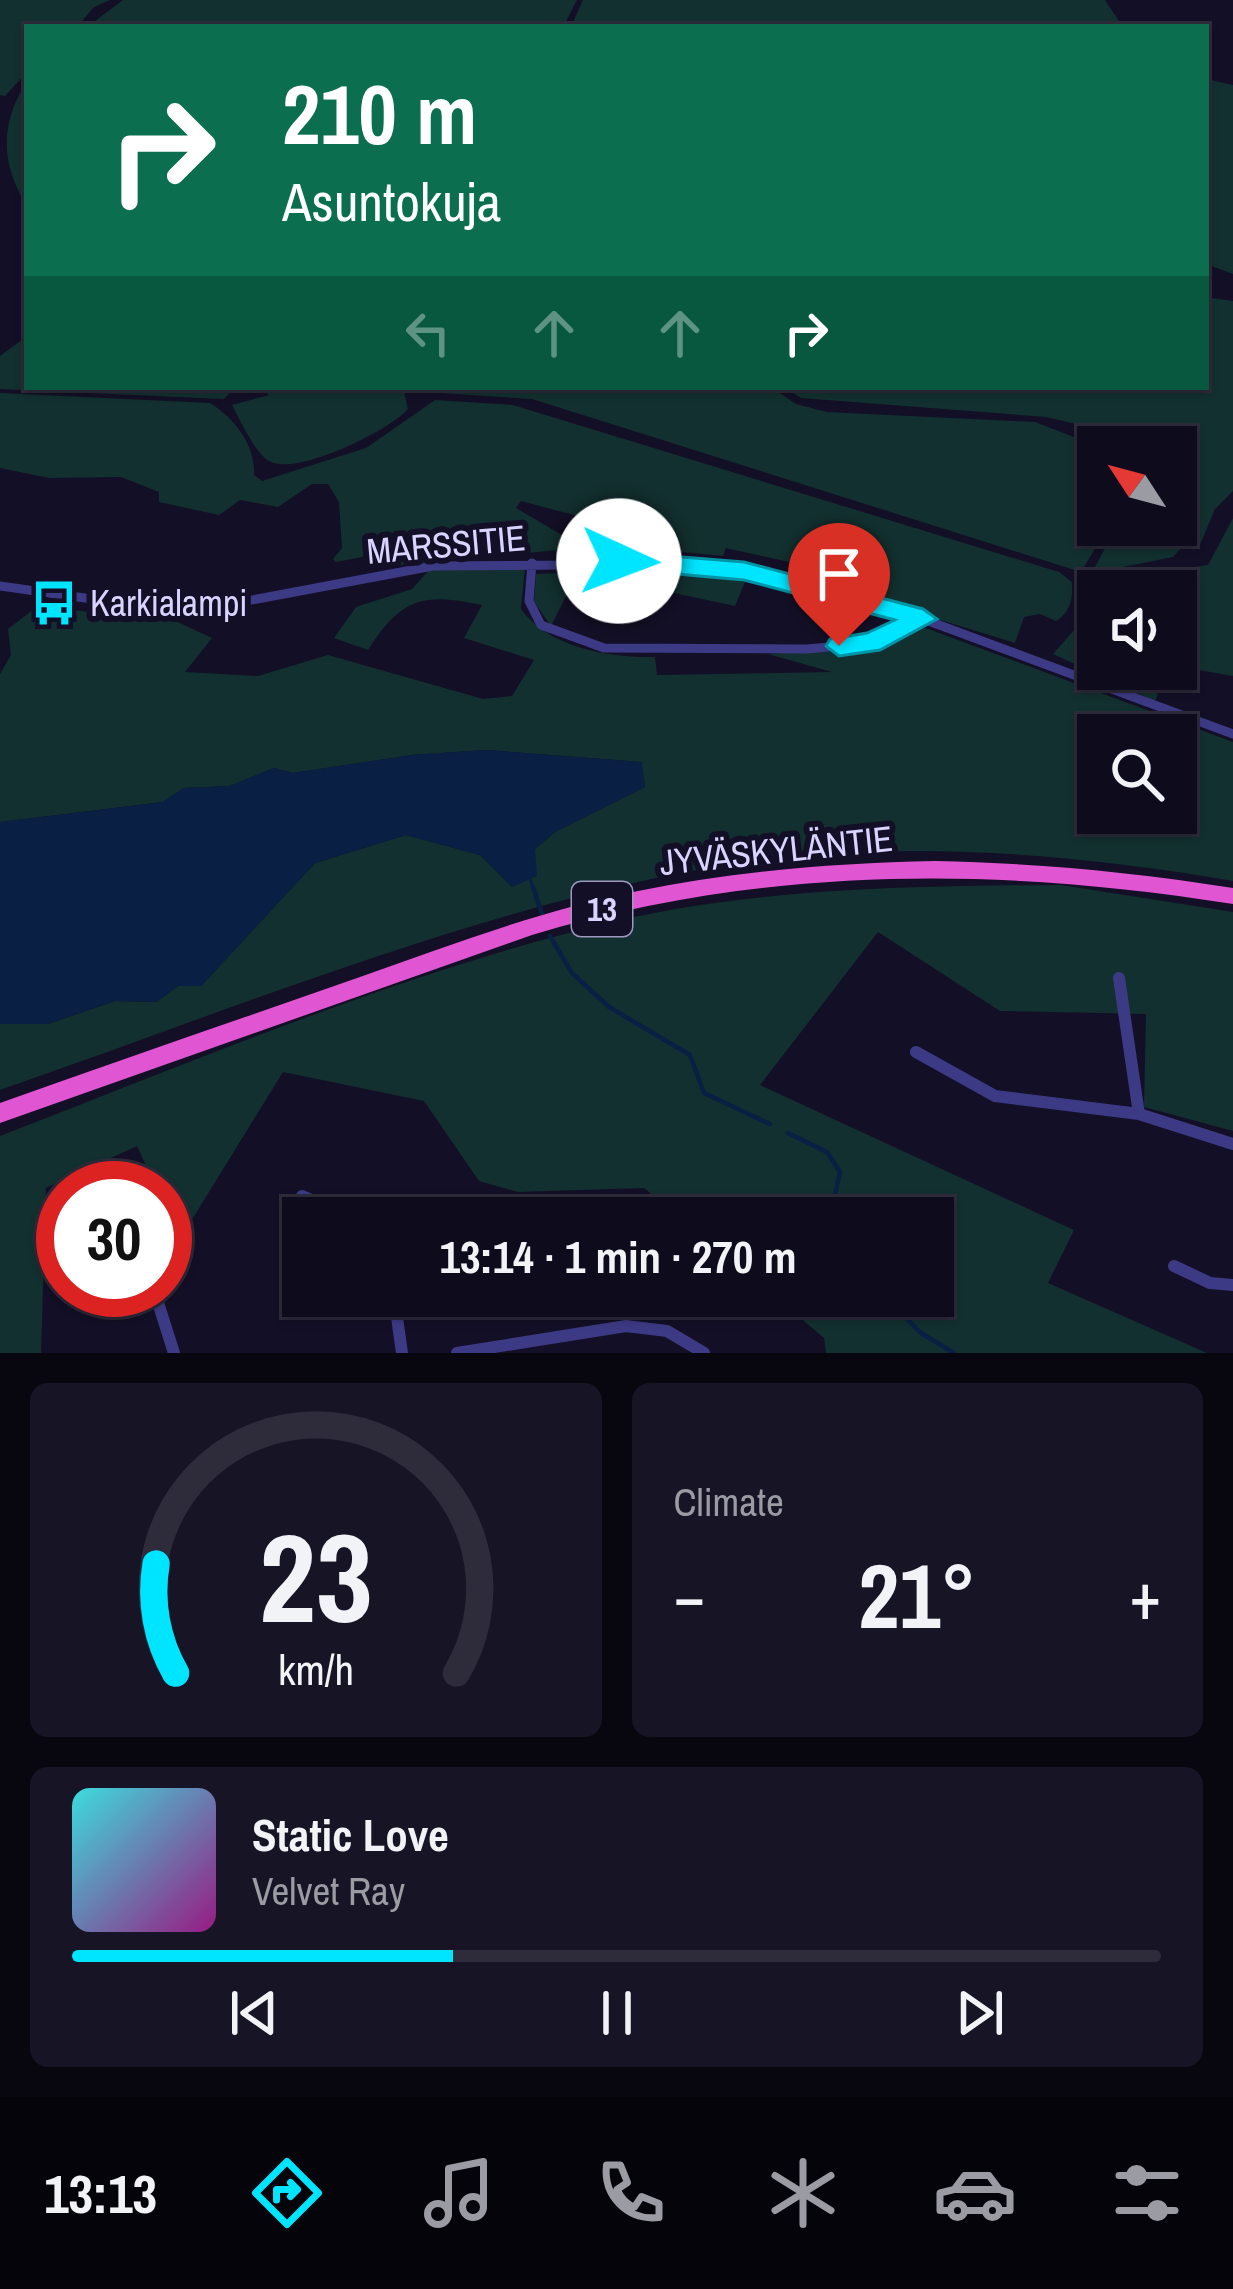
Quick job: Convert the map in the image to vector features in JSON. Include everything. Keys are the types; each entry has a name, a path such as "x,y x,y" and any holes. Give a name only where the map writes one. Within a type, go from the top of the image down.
{"highway":[{"name":"JYVÄSKYLÄNTIE","path":"0,1113 437,958 637,899 801,875 958,865 1117,875 1233,896"}],"street":[{"name":"MARSSITIE","path":"0,586 169,610 215,607 414,568 639,562 744,571 923,619 1233,734"},
{"path":"532,563 526,605 534,620 574,641 604,648 807,650 871,643 923,619"},
{"path":"1119,978 1139,1114"},
{"path":"916,1052 995,1096 1139,1114 1233,1144"},
{"path":"1174,1267 1210,1283 1233,1285"},
{"path":"163,1317 174,1353"},
{"path":"397,1317 402,1353"},
{"path":"457,1353 626,1325 668,1330 704,1353"}],"green space":[{"path":"0,0 110,0 94,7 80,24 24,24 24,75 5,96 0,95"},
{"path":"123,0 577,0 565,24 91,24"},
{"path":"583,0 1105,0 1121,24 572,24"},
{"path":"1209,80 1233,85 1233,274 1209,265"},
{"path":"24,86 24,201 12,174 7,143"},
{"path":"1209,300 1233,301 1233,491 1215,509 1199,547 1188,546 1197,546 1197,426 1085,426 1046,417 801,398 789,390 1209,390"},
{"path":"24,338 24,390 233,390 224,399 0,389 0,356"},
{"path":"263,390 404,390 408,409 382,429 341,449 282,464 258,451 232,405 269,395"},
{"path":"775,390 796,404 827,412 1035,422 1077,438 1077,546 1096,546 1082,570 1077,571 532,399 422,392"},
{"path":"0,393 210,403 242,434 252,454 254,475 262,481 366,448 435,400 513,405 1059,572 1072,582 1071,599 1056,621 1040,614 1024,617 1015,643 814,581 794,563 726,548 723,556 682,552 681,544 645,535 632,543 620,540 604,523 521,501 516,508 567,538 589,535 591,547 400,565 394,551 336,562 333,559 342,548 339,502 328,484 312,484 278,507 240,500 219,515 159,502 159,492 121,477 49,478 0,468"},
{"path":"1233,518 1233,676 1197,670 1197,570 1176,570 1208,565"},
{"path":"1106,546 1180,549 1173,557 1108,570 1095,567"},
{"path":"525,568 521,609 533,622 582,648 655,657 657,675 832,672 768,654 879,647 923,627 1077,684 1077,690 1093,690 1158,714 1077,714 1077,834 1197,834 1197,729 1233,742 1233,881 1092,861 949,852 806,855 735,863 496,919 330,972 0,1090 0,1024 48,1024 115,1001 156,1002 178,986 201,986 315,863 406,835 480,855 512,887 529,876 535,849 555,832 645,787 641,762 486,750 412,755 293,773 274,768 230,786 184,788 163,802 0,822 0,674 11,655 8,629 39,605 125,617 165,616 212,638 185,672 258,676 328,655 483,699 512,696 534,660 464,638 482,605 444,599 415,603 391,619 368,650 334,638 356,607 412,589 429,570"},
{"path":"661,569 745,582 735,606 641,586 627,607 568,592 551,626 534,602 536,574"},
{"path":"1077,627 1077,665 1053,654"},
{"path":"1131,690 1150,690 1158,694 1155,701"},
{"path":"1061,885 1233,912 1233,1131 1144,1107 1146,1014 1000,1011 878,932 760,1085 1074,1230 1048,1283 1207,1353 826,1353 824,1338 799,1317 954,1317 954,1197 655,1197 644,1188 518,1192 479,1181 424,1101 283,1072 192,1220 192,1161 144,1161 137,1146 104,1161 36,1161 36,1317 42,1317 41,1353 0,1353 0,1136 367,996 516,948 591,927 707,904 884,888"}],"water":[{"path":"486,750 642,762 645,787 555,832 535,849 537,876 512,887 480,855 406,835 315,863 201,986 178,986 157,1002 115,1001 47,1024 0,1024 0,822 163,802 184,788 230,786 274,768 293,773 412,755"}],"waterway":[{"path":"529,876 534,890"},
{"path":"534,890 542,914"},
{"path":"550,936 572,973 609,1007 690,1055 704,1093 770,1124"},
{"path":"788,1133 827,1152 840,1172 835,1197"},
{"path":"905,1317 954,1353"}],"place":[{"name":"Karkialampi","path":"54,603"}],"route":[{"path":"619,561 744,571 923,619 871,643 839,646"}]}
